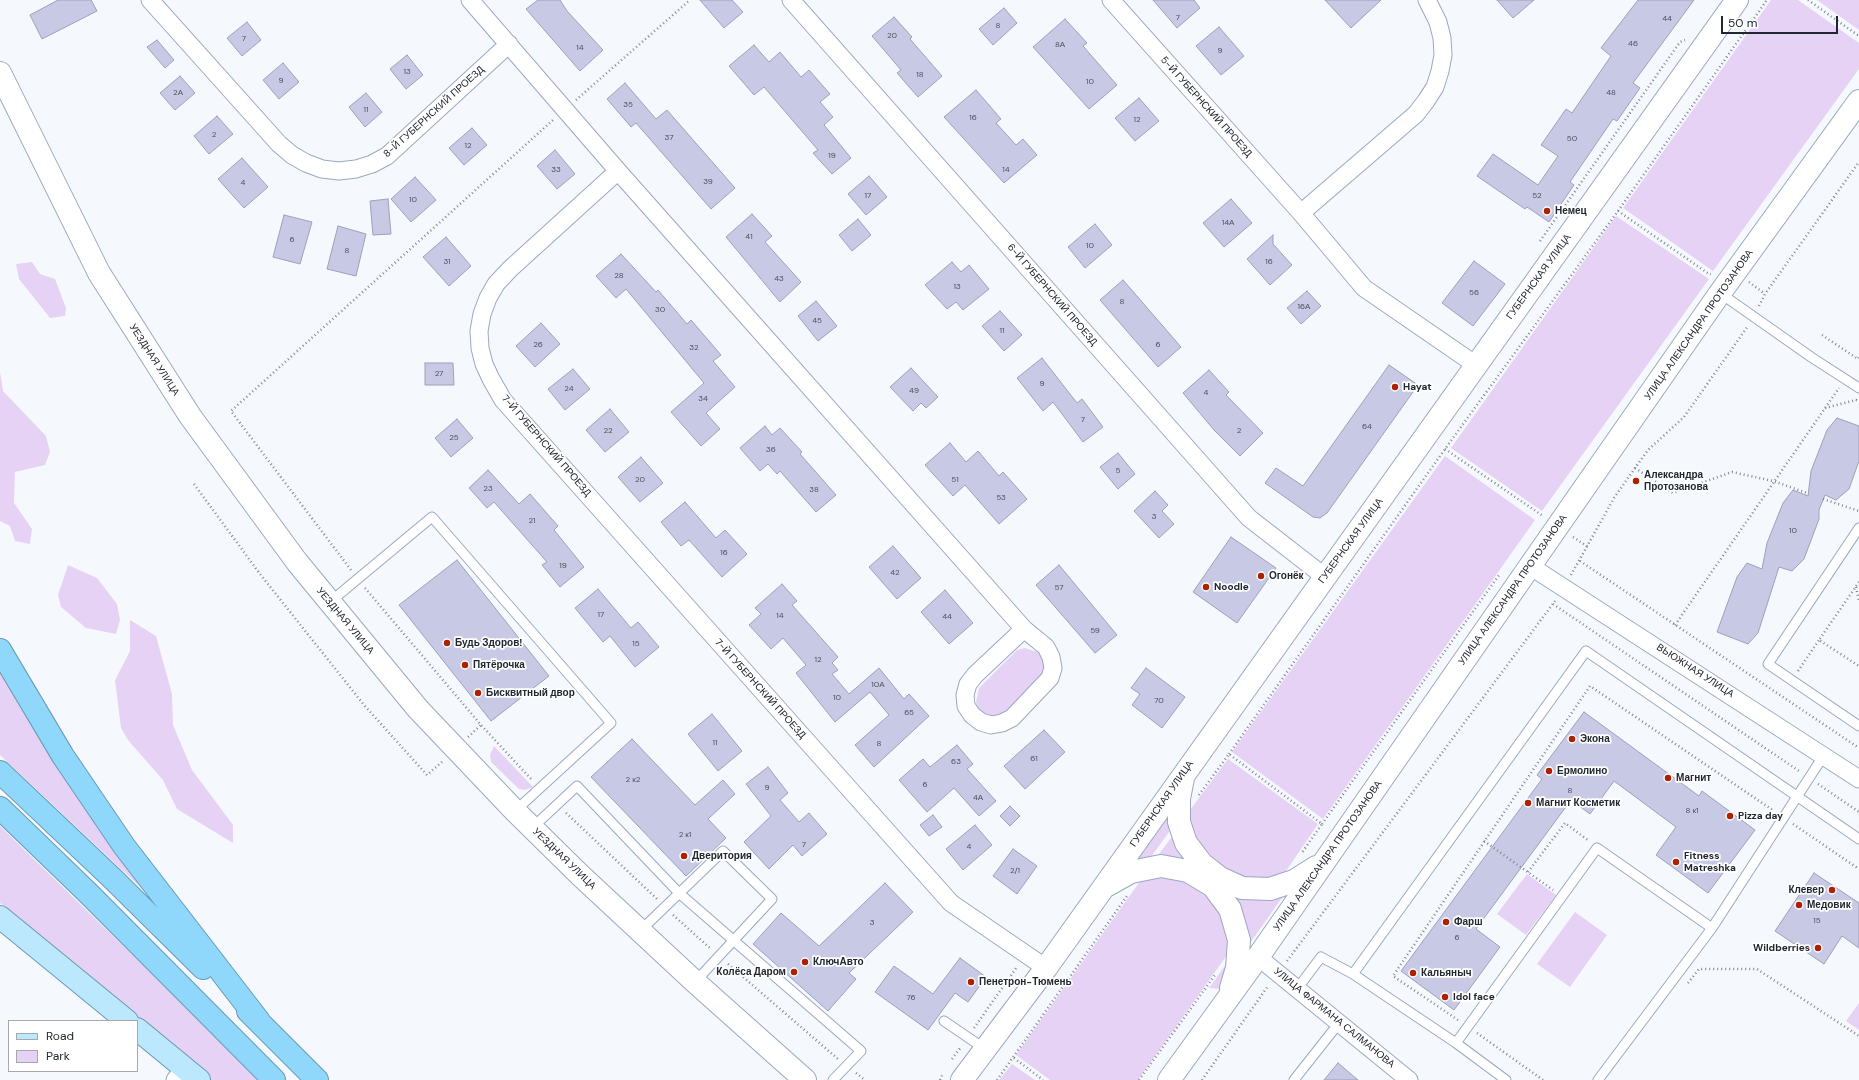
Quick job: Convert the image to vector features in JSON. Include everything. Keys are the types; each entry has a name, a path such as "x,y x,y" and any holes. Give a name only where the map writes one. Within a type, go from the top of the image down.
{"highway":[{"path":"0,650 63,756 124,846 259,1021"},
{"path":"0,772 259,1021 317,1080"},
{"path":"0,808 88,893 274,1080"}],"main road":[{"path":"0,917 126,1020"},
{"path":"138,1030 186,1076"}],"street":[{"name":"8-Й ГУБЕРНСКИЙ ПРОЕЗД","path":"150,0 279,144 301,161 322,169 339,171 356,169 372,164 387,156 509,44"},
{"path":"470,0 618,171 1024,629 1046,647 1051,657 1052,668 1050,678 1012,718 1002,723 991,725 981,722 972,715 966,706 965,695 968,684 975,675 1024,629"},
{"name":"6-Й ГУБЕРНСКИЙ ПРОЕЗД","path":"791,0 1249,518 1325,577"},
{"name":"5-Й ГУБЕРНСКИЙ ПРОЕЗД","path":"1111,0 1301,214 1364,288 1476,365"},
{"path":"1301,214 1416,114 1429,96 1440,71 1443,55 1442,38 1438,22 1427,0"},
{"name":"ГУБЕРНСКАЯ УЛИЦА","path":"962,1080 1046,968 1185,771 1737,0"},
{"name":"УЕЗДНАЯ УЛИЦА","path":"0,73 99,273 190,416 297,562 418,709 515,811 640,931 805,1080"},
{"name":"УЛИЦА АЛЕКСАНДРА ПРОТОЗАНОВА","path":"1169,1080 1258,957 1720,293 1859,101"},
{"name":"7-Й ГУБЕРНСКИЙ ПРОЕЗД","path":"618,171 510,269 496,284 488,298 482,314 479,331 481,353 491,379 503,400 951,903 1046,968"},
{"name":"ВЬЮЖНАЯ УЛИЦА","path":"1530,566 1564,586 1859,779"},
{"path":"1185,771 1178,799 1180,822 1186,843 1202,864 1220,878 1242,888 1270,889 1290,882 1323,862"},
{"path":"1102,888 1131,872 1161,866 1188,871 1213,886 1230,909 1239,940 1237,968 1228,997"},
{"name":"УЛИЦА ФАРМАНА САЛМАНОВА","path":"1258,957 1339,1023 1403,1078"}],"lane":[{"path":"1720,293 1845,380 1859,388"},
{"path":"329,602 432,517 611,723 515,811"},
{"path":"1859,528 1768,664 1859,726"},
{"path":"1353,974 1586,651 1859,839"},
{"path":"1598,1080 1712,928 1798,798 1824,755"},
{"path":"532,828 577,786 679,893 861,1051 833,1080"},
{"path":"1456,1043 1597,848 1712,928"},
{"path":"640,931 723,851 772,899 695,982"},
{"path":"1297,988 1321,957 1353,974 1456,1043 1506,1080"},
{"path":"944,1021 984,1050"},
{"path":"1294,1080 1339,1023"}],"path":[{"path":"540,789 481,725 358,579 231,411 565,110 690,0"},
{"path":"1197,797 1445,449 1618,211 1767,0"},
{"path":"1808,0 1859,36"},
{"path":"1202,1080 1278,973 1553,604 1580,561 1614,498 1648,450 1684,417 1754,317 1765,294 1859,162"},
{"path":"1618,211 1709,274 1735,272 1765,294"},
{"path":"1822,335 1859,359"},
{"path":"1675,625 1773,481 1845,380"},
{"path":"1825,408 1856,400 1859,402"},
{"path":"1445,449 1588,547"},
{"path":"1635,468 1673,493 1732,472 1773,481 1807,493"},
{"path":"194,484 260,574 364,705 427,775 481,725"},
{"path":"1823,499 1859,511"},
{"path":"1580,561 1859,748"},
{"path":"1792,680 1859,582"},
{"path":"1856,586 1859,601"},
{"path":"1553,604 1859,812"},
{"path":"1819,640 1859,666"},
{"path":"1543,1080 1393,976 1590,686 1859,869"},
{"path":"1229,754 1322,824 1289,872 1290,882"},
{"path":"558,805 719,957 846,1066 865,1080"},
{"path":"1528,872 1565,823 1597,848"},
{"path":"1484,841 1562,896"},
{"path":"997,1080 1014,1058 1129,893"},
{"path":"1685,987 1699,969 1757,969 1859,1036"},
{"path":"1139,1080 1217,971"},
{"path":"1014,1058 1043,1080"}],"green space":[{"path":"1771,0 1798,0 1859,43 1859,69 1713,271 1623,208"},
{"path":"1817,0 1859,0 1859,30"},
{"path":"1616,216 1709,279 1542,511 1451,448"},
{"path":"32,262 40,274 55,279 66,308 65,316 50,318 19,279 16,264"},
{"path":"0,372 3,391 46,436 50,452 45,465 15,472 14,503 32,529 30,544 15,541 10,526 0,521"},
{"path":"1445,456 1535,520 1323,819 1232,752"},
{"path":"68,565 97,578 117,604 120,620 116,634 86,628 61,607 58,595"},
{"path":"130,620 156,636 172,694 173,725 192,770 233,825 233,843 177,809 163,780 128,740 121,728 115,680 130,651"},
{"path":"1025,648 1037,652 1042,656 1045,668 1042,676 1007,712 998,717 984,715 978,709 976,702 979,688 1017,650"},
{"path":"0,665 153,899 0,755"},
{"path":"494,746 533,787 525,790 519,789 491,762 490,755"},
{"path":"1228,759 1318,824 1280,880 1231,877 1195,844 1187,814"},
{"path":"1172,810 1175,824 1148,861 1132,865"},
{"path":"0,826 192,1013 258,1080 211,1080 0,903"},
{"path":"1177,830 1198,868 1153,862"},
{"path":"1527,874 1556,895 1526,935 1497,914"},
{"path":"1172,876 1210,892 1224,911 1232,948 1138,1080 1050,1080 1016,1055 1141,880"},
{"path":"1227,890 1284,895 1248,946"},
{"path":"1575,912 1607,935 1570,987 1537,964"},
{"path":"1232,956 1221,989 1209,988"},
{"path":"1859,1003 1859,1030 1846,1021"},
{"path":"1012,1064 1035,1080 999,1080"}],"building":[{"path":"58,0 91,0 97,11 42,39 30,15"},
{"path":"538,0 560,0 567,11 603,50 580,71 526,9"},
{"path":"700,0 732,0 743,12 724,28"},
{"path":"1153,0 1194,0 1200,8 1177,28"},
{"path":"1325,0 1381,0 1351,28"},
{"path":"1497,0 1534,0 1513,18"},
{"path":"1638,0 1694,0 1633,83 1640,88 1617,121 1613,119 1570,182 1574,185 1549,222 1527,207 1525,209 1477,176 1493,154 1538,185 1558,156 1541,145 1566,109 1572,113 1611,56 1601,48"},
{"path":"1004,8 1017,23 993,45 979,29"},
{"path":"894,17 912,37 910,39 942,76 918,97 897,73 901,70 872,36"},
{"path":"1065,19 1087,43 1083,46 1117,85 1089,109 1033,47"},
{"path":"247,22 261,40 242,56 227,38"},
{"path":"1219,27 1244,56 1221,75 1196,46"},
{"path":"157,40 174,60 165,68 147,47"},
{"path":"754,45 769,62 780,52 801,77 809,70 830,94 820,102 833,117 824,125 851,158 832,174 813,153 818,150 764,87 754,95 729,66"},
{"path":"407,55 423,75 406,89 390,69"},
{"path":"283,63 299,82 279,99 263,80"},
{"path":"180,76 195,93 175,110 160,93"},
{"path":"625,83 656,119 667,110 735,188 711,209 636,123 631,127 607,99"},
{"path":"976,90 1001,119 996,123 1016,145 1023,139 1037,155 1004,183 944,117"},
{"path":"366,93 382,112 365,127 349,107"},
{"path":"1139,98 1159,121 1135,141 1115,118"},
{"path":"217,116 233,134 209,154 194,136"},
{"path":"472,128 487,145 464,165 449,148"},
{"path":"555,150 575,174 557,189 537,166"},
{"path":"242,158 268,187 244,208 218,179"},
{"path":"869,176 887,197 866,215 848,194"},
{"path":"415,177 436,200 411,222 391,199"},
{"path":"388,199 391,234 373,235 370,201"},
{"path":"1231,199 1252,223 1224,247 1203,223"},
{"path":"752,214 772,236 765,242 801,282 780,302 726,237"},
{"path":"284,215 312,222 300,264 273,257"},
{"path":"858,219 871,235 852,251 839,235"},
{"path":"1095,224 1112,245 1085,268 1068,247"},
{"path":"338,226 366,234 356,276 327,269"},
{"path":"1273,235 1273,244 1292,265 1270,285 1247,259"},
{"path":"446,237 471,266 449,286 423,257"},
{"path":"621,254 656,292 658,290 687,324 691,320 721,355 713,361 735,387 706,413 720,429 701,446 671,412 704,383 626,289 616,298 596,276"},
{"path":"1474,261 1505,284 1473,326 1442,303"},
{"path":"952,262 961,272 969,265 989,289 963,310 956,302 947,309 925,285"},
{"path":"1123,280 1181,347 1158,367 1100,300"},
{"path":"1307,291 1321,306 1301,324 1287,308"},
{"path":"816,301 837,326 818,341 798,316"},
{"path":"1000,311 1022,335 1004,351 982,326"},
{"path":"541,323 560,344 535,367 516,346"},
{"path":"1042,358 1077,403 1082,399 1103,427 1083,442 1053,402 1043,411 1017,378"},
{"path":"425,363 453,363 454,385 425,385"},
{"path":"1389,365 1418,385 1327,513 1320,518 1313,517 1265,483 1276,468 1303,486"},
{"path":"911,368 938,397 926,408 921,403 913,411 890,387"},
{"path":"573,369 590,389 565,410 548,389"},
{"path":"1209,370 1229,392 1226,395 1263,433 1240,456 1214,430 1183,393"},
{"path":"610,409 629,432 605,452 586,430"},
{"path":"1837,418 1859,426 1859,461 1849,489 1836,500 1825,495 1819,510 1819,519 1804,559 1792,571 1779,567 1758,633 1748,644 1717,632 1737,577 1747,563 1762,569 1767,543 1783,503 1793,490 1808,496 1811,471 1827,430"},
{"path":"457,419 473,438 451,457 435,438"},
{"path":"765,426 772,435 780,428 802,452 800,454 836,495 816,512 780,471 777,474 768,464 760,471 740,448"},
{"path":"950,443 966,462 978,451 999,476 1003,472 1027,499 999,524 965,485 953,496 925,465"},
{"path":"1118,453 1135,474 1118,489 1100,467"},
{"path":"641,457 663,483 640,502 618,477"},
{"path":"488,470 519,504 530,494 558,526 554,530 584,567 560,587 542,565 547,562 494,502 487,508 469,488"},
{"path":"1155,491 1168,505 1162,511 1174,524 1159,538 1134,511"},
{"path":"685,502 716,538 725,530 747,554 722,577 689,540 681,546 661,522"},
{"path":"1231,537 1276,568 1237,623 1193,592"},
{"path":"893,546 921,578 897,599 869,567"},
{"path":"457,560 549,676 491,721 399,605"},
{"path":"1059,565 1117,635 1095,653 1036,585"},
{"path":"782,584 797,601 792,605 838,657 832,663 838,670 832,674 849,694 879,668 904,699 909,694 929,716 874,767 855,745 889,715 870,692 835,722 796,673 806,665 783,638 771,649 749,625 761,614 755,608"},
{"path":"598,589 631,628 638,622 659,647 635,667 610,636 603,642 575,608"},
{"path":"945,590 973,623 949,644 921,612"},
{"path":"1146,668 1185,697 1162,728 1132,705 1140,694 1131,688"},
{"path":"1584,712 1699,796 1702,791 1755,830 1708,893 1656,855 1676,827 1614,781 1590,814 1571,800 1476,929 1500,947 1454,1010 1401,971 1542,779 1537,775"},
{"path":"712,714 742,751 718,771 688,734"},
{"path":"1044,730 1065,752 1025,789 1004,766"},
{"path":"632,739 695,805 723,780 735,794 708,819 726,838 686,876 591,777"},
{"path":"957,745 973,764 967,769 996,801 979,816 954,788 927,812 899,780 923,759 930,767"},
{"path":"768,767 788,793 780,800 799,822 809,813 827,834 802,856 793,845 769,869 744,842 771,816 746,784"},
{"path":"1010,806 1020,816 1010,826 1000,816"},
{"path":"933,815 942,827 929,836 920,825"},
{"path":"975,825 992,845 963,870 946,849"},
{"path":"1013,849 1037,866 1017,894 993,876"},
{"path":"1814,873 1859,903 1859,948 1842,936 1824,964 1775,931"},
{"path":"885,883 913,912 849,973 856,979 828,1011 753,944 781,913 819,946"},
{"path":"960,958 986,977 968,1002 955,993 928,1030 875,992 894,966 933,994"},
{"path":"1338,1063 1358,1080 1324,1080"}],"place":[{"name":"Немец","path":"1547,211"},
{"name":"Hayat","path":"1395,387"},
{"name":"Александра Протозанова","path":"1636,481"},
{"name":"Огонёк","path":"1261,576"},
{"name":"Noodle","path":"1206,587"},
{"name":"Будь Здоров!","path":"447,643"},
{"name":"Пятёрочка","path":"465,665"},
{"name":"Бисквитный двор","path":"478,693"},
{"name":"Экона","path":"1572,739"},
{"name":"Ермолино","path":"1549,771"},
{"name":"Магнит","path":"1668,778"},
{"name":"Магнит Косметик","path":"1528,803"},
{"name":"Pizza day","path":"1730,816"},
{"name":"Дверитория","path":"684,856"},
{"name":"Fitness Matreshka","path":"1676,862"},
{"name":"Клевер","path":"1832,890"},
{"name":"Медовик","path":"1799,905"},
{"name":"Фарш","path":"1446,922"},
{"name":"Wildberries","path":"1818,948"},
{"name":"КлючАвто","path":"805,962"},
{"name":"Колёса Даром","path":"794,972"},
{"name":"Кальяныч","path":"1413,973"},
{"name":"Пенетрон-Тюмень","path":"971,982"},
{"name":"Idol face","path":"1445,997"}]}
